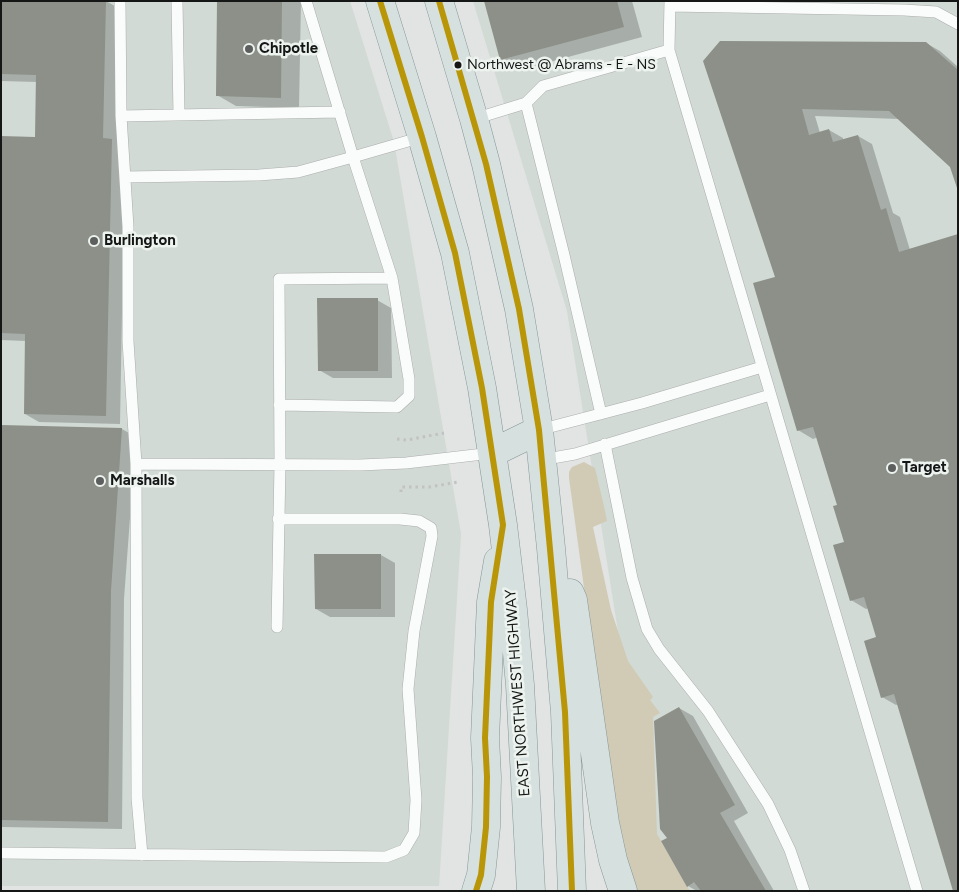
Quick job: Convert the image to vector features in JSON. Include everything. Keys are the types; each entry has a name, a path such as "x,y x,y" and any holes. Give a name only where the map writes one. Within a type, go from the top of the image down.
{"main road":[{"name":"EAST NORTHWEST HIGHWAY","path":"380,1 455,253 482,388 503,525 520,685 531,891"},
{"path":"439,1 474,119 519,309 539,430 566,712 572,891"},
{"path":"492,453 539,430"},
{"path":"492,453 541,460"},
{"path":"476,891 481,875 486,827 487,777 484,738 491,602 503,525"},
{"path":"551,548 573,600 605,824 613,860 623,891"}],"lane":[{"path":"120,1 121,116 128,226 128,341 136,464 137,798 142,855"},
{"path":"177,1 179,115"},
{"path":"279,405 396,407 409,396 409,379 392,278 306,1"},
{"path":"916,891 669,50 670,4 904,5 936,12 958,23"},
{"path":"474,119 526,103 543,86 669,50"},
{"path":"526,103 601,414"},
{"path":"121,116 340,112"},
{"path":"125,176 259,175 298,172 422,138"},
{"path":"277,627 280,463 279,279 392,278"},
{"path":"539,430 642,403 762,367"},
{"path":"541,460 574,454 770,395"},
{"path":"605,444 632,578 647,629 659,649 708,711 768,804 790,850 804,891"},
{"path":"136,464 280,463 360,465 406,463 492,453"},
{"path":"1,853 386,857 404,850 414,833 416,800 408,689 414,631 432,536 430,528 419,521 400,519 278,519"}],"path":[{"path":"398,439 406,440 444,433"},
{"path":"401,492 401,487 429,487 458,482"}],"shaded area":[{"path":"1,1 350,1 394,142 461,534 439,886 1,886"},
{"path":"473,1 958,1 958,891 690,891 649,826 567,311"},
{"path":"584,462 595,468 607,521 593,527 611,610 628,661 653,697 650,700 660,713 653,717 657,834 690,891 633,891 610,778 569,478 569,472 572,467"}],"building":[{"path":"1,1 106,1 103,138 112,139 106,416 24,414 25,334 1,333 1,136 35,137 36,75 1,74"},
{"name":"Chipotle","path":"217,1 282,1 281,98 216,96"},
{"path":"484,1 617,1 624,27 500,60"},
{"path":"720,41 926,42 958,70 958,191 950,167 889,111 802,109 809,135 829,129 833,142 858,135 881,210 886,208 899,252 958,234 958,891 953,891 894,694 881,698 864,641 876,637 864,597 850,601 833,545 844,542 833,506 837,505 813,427 797,431 753,283 775,277 703,61"},
{"path":"317,298 378,298 378,371 318,371"},
{"path":"1,425 122,428 111,591 108,822 1,820"},
{"path":"314,554 381,554 381,609 315,609"},
{"path":"679,707 735,805 720,813 766,891 701,891 694,882 687,887 661,841 667,838 660,829 654,721"}],"transit line":[{"path":"380,1 455,253 482,388 503,525 491,602 485,738 487,777 486,827 481,875 476,891"},
{"path":"439,1 486,164 519,309 539,430 565,712 572,891"}],"place":[{"name":"Chipotle","path":"249,49"},
{"name":"Northwest @ Abrams - E - NS","path":"458,65"},
{"name":"Burlington","path":"94,241"},
{"name":"Target","path":"892,468"},
{"name":"Marshalls","path":"100,481"}]}
